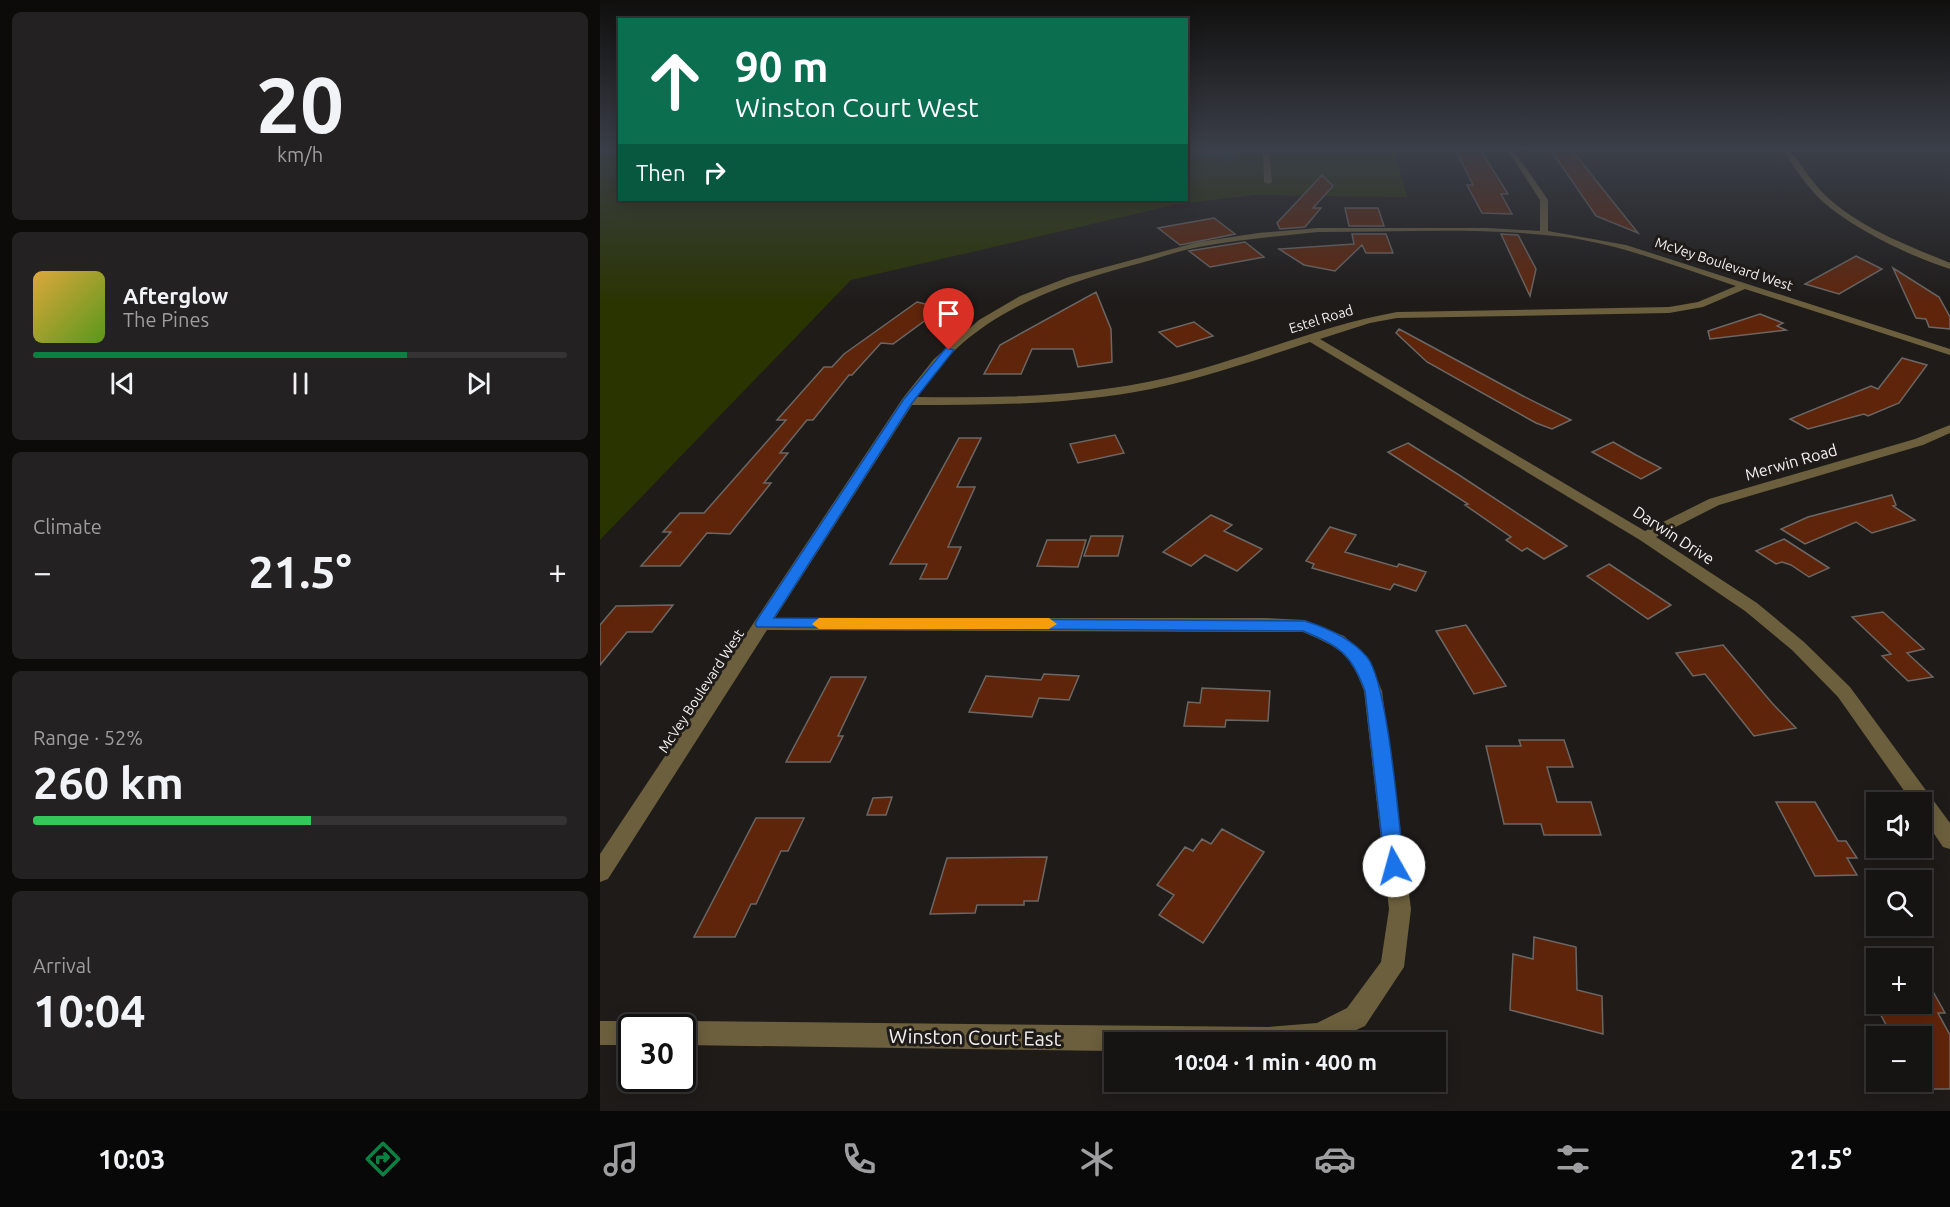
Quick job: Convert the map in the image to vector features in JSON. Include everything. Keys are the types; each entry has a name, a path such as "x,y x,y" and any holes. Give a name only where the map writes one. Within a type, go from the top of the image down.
{"street":[{"path":"1544,201 1544,232"},
{"path":"1830,201 1847,216 1950,266"},
{"name":"McVey Boulevard West","path":"600,872 907,401 938,361 983,322 1023,298 1108,267 1201,244 1289,231 1544,232 1623,247 1950,352"},
{"name":"Estel Road","path":"907,401 1033,400 1133,389 1170,381 1368,320 1426,313 1602,313 1669,310 1700,304 1744,286"},
{"name":"Darwin Drive","path":"1310,337 1645,537 1751,607 1798,646 1844,692 1950,840"},
{"name":"Merwin Road","path":"1645,537 1714,502 1919,442 1950,429"},
{"name":"Winston Court East","path":"696,1034 1268,1040 1318,1035 1356,1017 1392,967 1400,909 1373,691 1362,662 1338,640 1305,626 1266,624 763,624"},
{"path":"600,1033 618,1033"}],"green space":[{"path":"600,201 1205,201 1178,204 851,280 600,540"}],"building":[{"path":"1298,201 1320,201 1313,208 1321,208 1305,227 1280,229 1277,223"},
{"path":"1475,201 1505,201 1512,214 1482,213"},
{"path":"1586,201 1612,201 1638,233 1596,216"},
{"path":"1345,208 1378,208 1384,226 1349,226"},
{"path":"1214,218 1235,234 1180,245 1158,228"},
{"path":"1352,234 1386,234 1393,253 1366,253 1362,245 1335,271 1304,265 1279,249 1354,244"},
{"path":"1501,234 1518,235 1536,269 1530,296"},
{"path":"1245,242 1264,257 1210,267 1189,251"},
{"path":"1856,256 1882,269 1839,294 1805,284"},
{"path":"1893,268 1939,297 1950,317 1950,329 1929,327 1926,319 1916,318"},
{"path":"1096,292 1111,329 1112,362 1078,367 1073,349 1032,349 1021,374 984,374 1000,345"},
{"path":"917,302 942,308 893,344 881,343 852,375 849,375 813,420 807,420 780,453 788,453 764,483 771,483 730,534 707,533 680,566 641,566 671,532 663,532 680,513 704,513 786,420 777,420 824,367 832,367 844,354"},
{"path":"1760,314 1783,323 1777,326 1786,330 1710,339 1708,331"},
{"path":"1194,322 1213,336 1177,347 1159,332"},
{"path":"1399,329 1571,420 1552,429 1536,423 1427,362 1396,333"},
{"path":"1902,358 1927,365 1899,403 1868,416 1864,414 1808,429 1790,419 1871,386 1878,389"},
{"path":"1115,435 1124,453 1078,463 1070,444"},
{"path":"959,438 981,438 957,487 975,487 948,547 961,547 947,579 920,579 927,564 890,564"},
{"path":"1613,442 1661,468 1641,479 1592,452"},
{"path":"1408,443 1567,546 1544,559 1527,548 1522,551 1506,540 1511,537 1465,505 1468,504 1388,452"},
{"path":"1892,495 1896,505 1893,506 1915,520 1872,533 1856,522 1805,544 1781,529 1808,517"},
{"path":"1211,515 1232,525 1224,531 1262,549 1237,571 1205,555 1191,566 1163,552"},
{"path":"1330,527 1356,535 1345,552 1397,567 1399,564 1426,572 1416,591 1394,584 1390,590 1312,568 1314,564 1306,561"},
{"path":"1091,536 1123,536 1118,556 1084,556"},
{"path":"1784,539 1829,568 1809,577 1791,565 1782,562 1776,564 1756,551"},
{"path":"1047,540 1086,540 1078,567 1037,566"},
{"path":"1609,564 1671,605 1648,619 1587,576"},
{"path":"673,605 652,632 627,632 600,665 600,625 616,606"},
{"path":"1883,612 1924,649 1907,653 1933,677 1908,681 1882,656 1891,654 1852,617"},
{"path":"1466,625 1506,686 1474,694 1436,631"},
{"path":"1723,645 1796,728 1754,736 1705,674 1693,676 1676,653"},
{"path":"1044,674 1079,676 1069,700 1039,698 1032,717 969,712 986,676 1041,680"},
{"path":"831,677 866,677 838,736 843,736 830,762 786,762"},
{"path":"1202,688 1270,691 1268,721 1226,720 1225,727 1184,726 1188,702 1200,703"},
{"path":"1519,740 1564,740 1573,767 1547,767 1557,802 1591,802 1601,835 1544,835 1541,824 1504,824 1486,746 1521,746"},
{"path":"892,797 886,815 867,815 873,798"},
{"path":"1776,802 1815,802 1838,841 1846,841 1857,858 1847,858 1857,875 1815,876"},
{"path":"756,818 804,818 788,851 781,851 756,904 751,904 735,937 694,937"},
{"path":"1222,829 1264,852 1203,943 1159,915 1174,895 1157,885 1185,847 1193,851 1202,839 1211,844"},
{"path":"1047,857 1038,901 1024,901 1024,905 977,905 975,913 930,914 947,858"},
{"path":"1534,937 1576,947 1577,990 1602,996 1603,1034 1510,1010 1513,954 1533,959"},
{"path":"1932,990 1945,1013 1938,1013 1950,1035 1950,1089 1932,1089 1932,1026 1887,1026 1880,1014 1932,1014"}],"slow traffic":[{"path":"819,624 1049,624"}],"route":[{"path":"949,350 928,372 907,401 763,624 1266,624 1305,626 1338,640 1362,662 1373,691 1394,866"}]}
